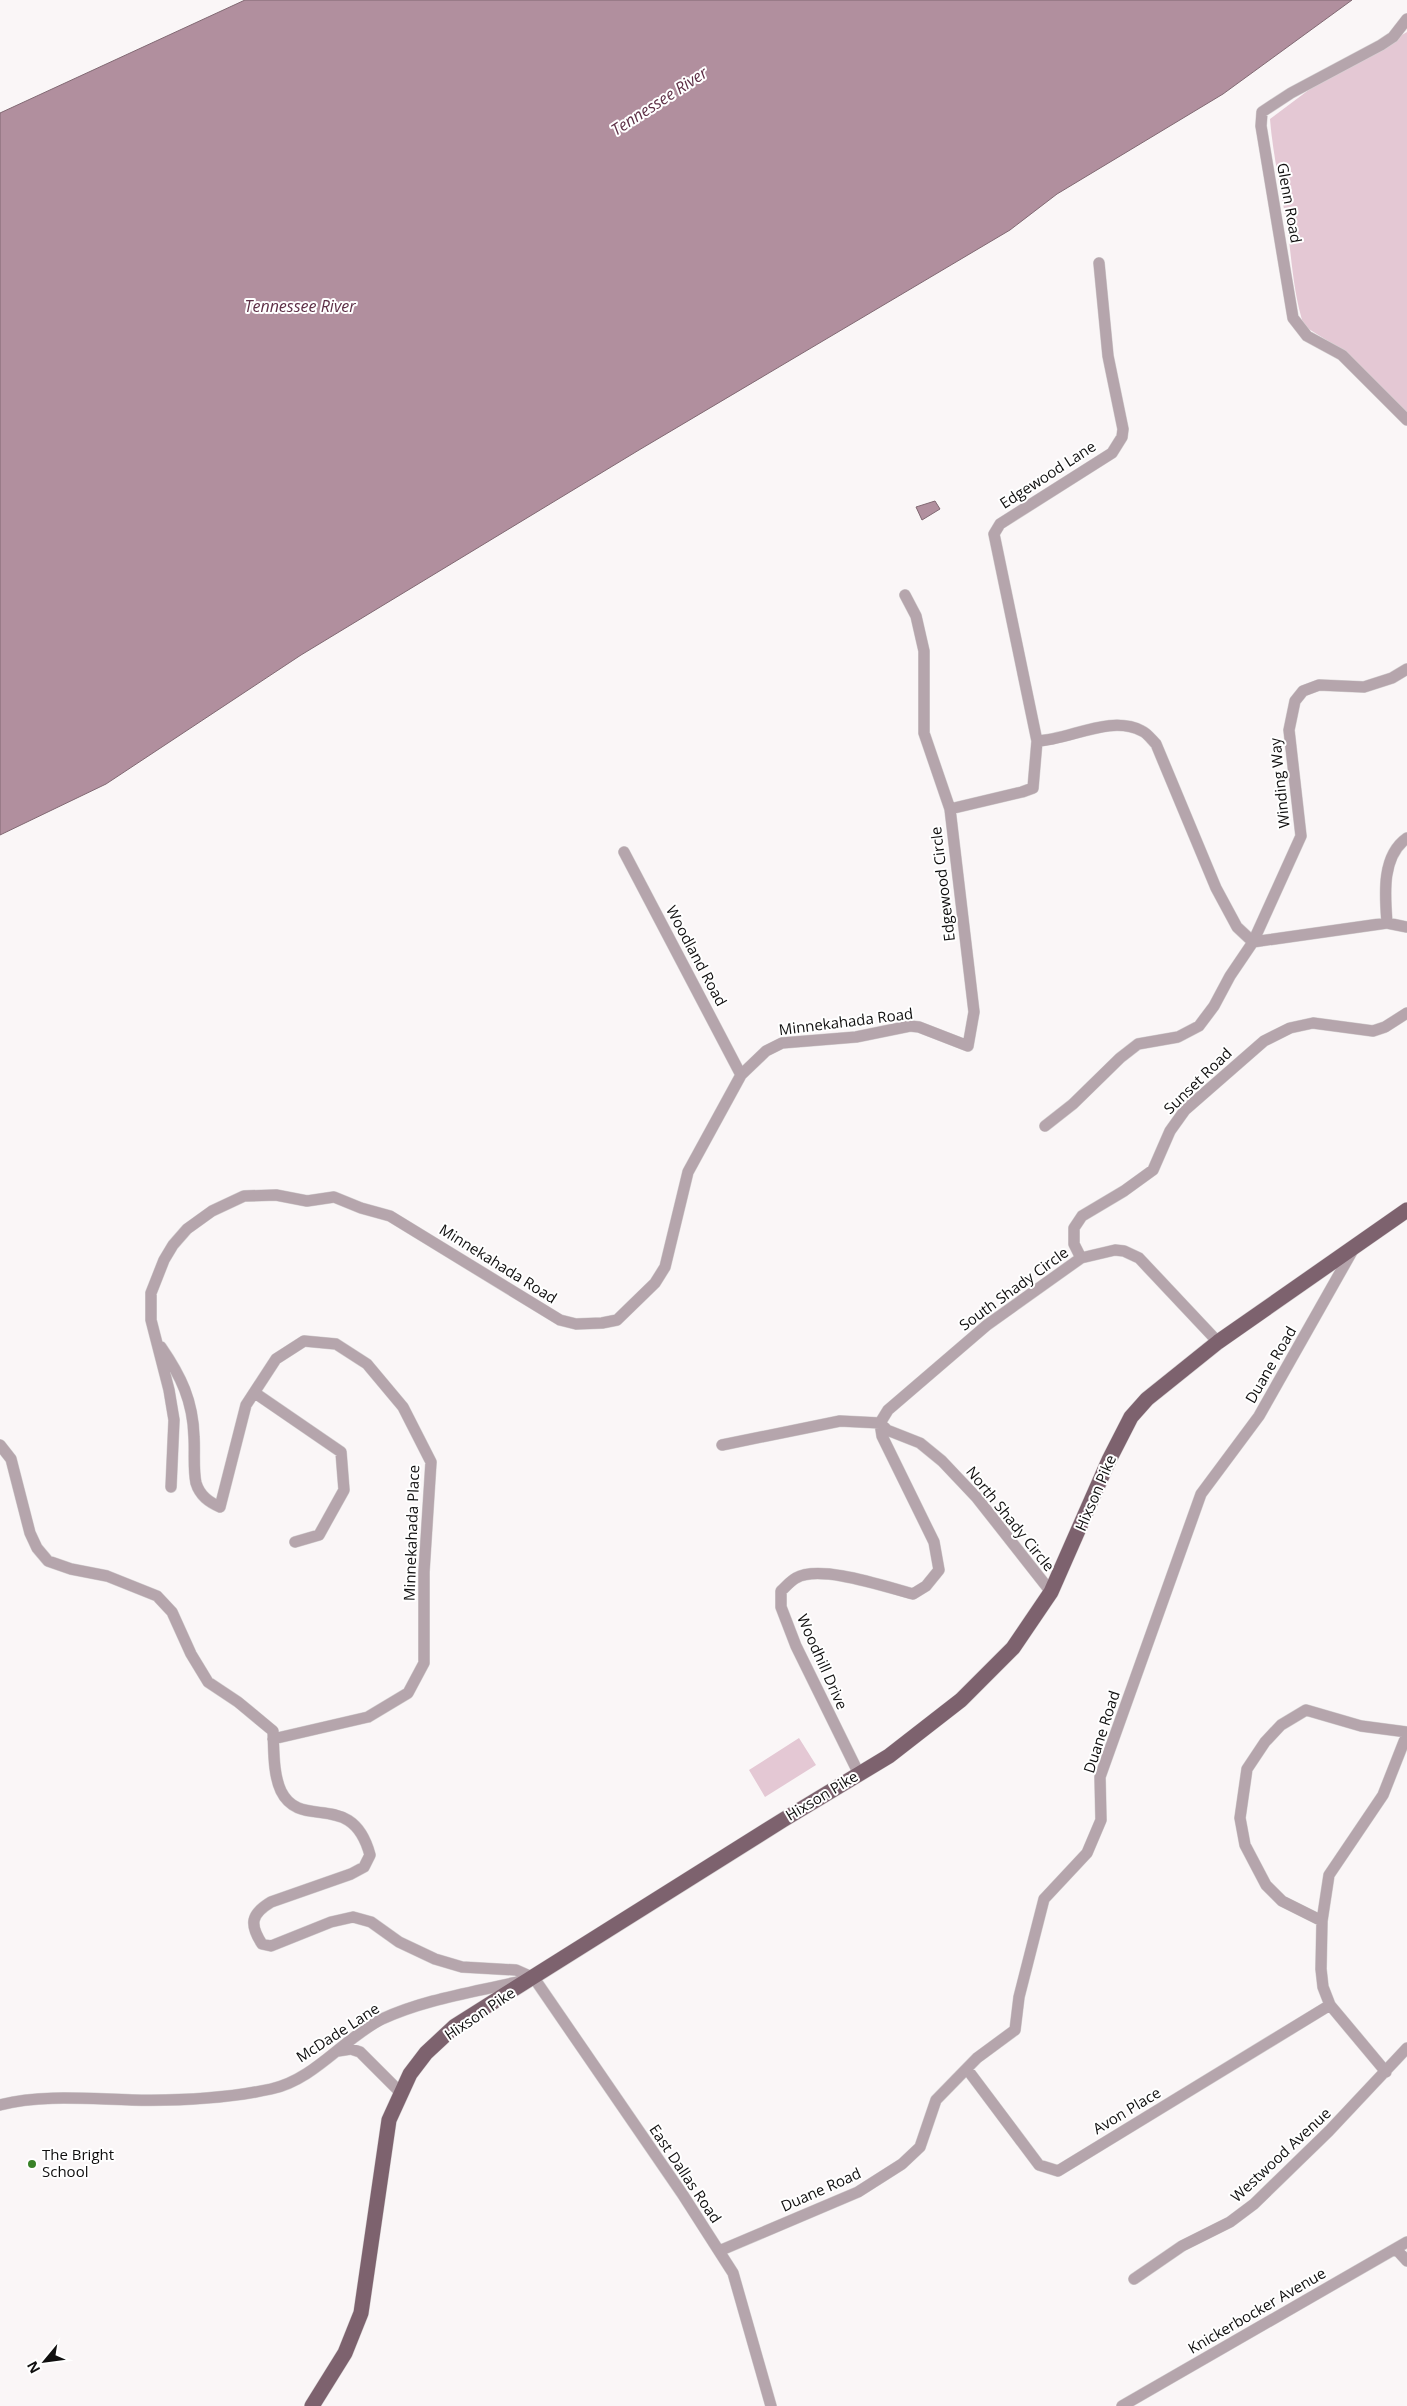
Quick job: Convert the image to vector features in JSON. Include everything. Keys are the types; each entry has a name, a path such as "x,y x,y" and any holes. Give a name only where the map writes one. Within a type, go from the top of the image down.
{"main road":[{"name":"Hixson Pike","path":"312,2406 345,2353 361,2313 389,2120 410,2074 426,2053 456,2026 859,1774 922,1732 962,1700 1013,1648 1051,1592 1109,1460 1131,1417 1147,1399 1218,1342 1357,1243 1407,1210"}],"street":[{"name":"Glenn Road","path":"1407,19 1393,37 1381,45 1291,93 1262,112 1261,126 1293,318 1307,336 1342,355 1407,420"},
{"name":"Edgewood Lane","path":"1038,741 994,534 1000,524 1112,453 1122,437 1123,429 1108,356 1099,264"},
{"path":"905,595 916,616 924,652 924,733 950,809"},
{"name":"Winding Way","path":"1252,942 1301,836 1289,730 1295,701 1303,692 1319,685 1364,687 1392,678 1407,669"},
{"path":"1038,741 1052,741 1103,727 1125,725 1143,731 1156,744 1216,888 1237,927 1252,942"},
{"name":"Edgewood Circle","path":"968,1046 974,1012 950,809 1033,788 1038,741"},
{"path":"1387,922 1384,886 1393,857 1407,838"},
{"name":"Woodland Road","path":"624,852 741,1075"},
{"path":"1045,1126 1073,1104 1120,1058 1138,1044 1178,1037 1199,1026 1214,1006 1230,976 1252,942 1387,922 1407,927"},
{"name":"Sunset Road","path":"1081,1258 1074,1244 1074,1228 1082,1216 1124,1191 1153,1170 1170,1131 1185,1110 1264,1041 1290,1028 1313,1023 1373,1031 1385,1027 1407,1013"},
{"name":"Minnekahada Road","path":"171,1487 174,1420 169,1390 151,1320 151,1293 164,1260 187,1228 212,1211 244,1196 276,1195 307,1201 334,1197 361,1208 390,1216 560,1320 576,1324 602,1323 616,1320 644,1296 665,1267 688,1172 741,1075 766,1051 782,1043 856,1037 910,1026 919,1027 968,1046"},
{"name":"Duane Road","path":"719,2251 858,2192 902,2164 920,2147 936,2100 977,2058 1015,2030 1019,1997 1044,1899 1087,1853 1101,1820 1100,1777 1201,1494 1259,1416 1330,1295 1357,1243"},
{"name":"South Shady Circle","path":"880,1423 888,1410 987,1325 1081,1258 1115,1250 1124,1251 1139,1258 1218,1342"},
{"name":"Minnekahada Place","path":"157,1342 179,1373 187,1394 194,1427 196,1483 208,1501 220,1507 246,1405 276,1359 304,1341 336,1344 367,1364 402,1407 431,1462 424,1572 424,1663 408,1693 368,1717 273,1739"},
{"path":"255,1393 341,1452 344,1490 319,1535 295,1542"},
{"name":"North Shady Circle","path":"722,1446 840,1421 880,1423 888,1430 920,1443 942,1461 977,1498 1051,1592"},
{"name":"Woodhill Drive","path":"859,1774 796,1646 781,1607 781,1590 796,1577 814,1574 846,1576 913,1594 926,1586 939,1570 934,1542 882,1436 880,1423"},
{"path":"0,1445 11,1459 30,1532 38,1548 48,1561 71,1569 106,1576 157,1596 172,1612 191,1654 208,1682 238,1702 273,1731 276,1773 282,1792 295,1807 341,1816 358,1826 366,1841 370,1855 364,1867 351,1874 271,1902 259,1909 254,1919 254,1929 262,1944 271,1946 331,1922 353,1917 371,1922 399,1942 435,1959 462,1967 516,1970 534,1978"},
{"path":"1322,1921 1282,1901 1266,1885 1245,1844 1240,1818 1247,1769 1265,1742 1281,1725 1306,1710 1361,1726 1407,1733 1384,1795 1330,1875 1322,1921 1321,1969 1323,1987 1330,2005 1386,2072"},
{"name":"McDade Lane","path":"0,2105 14,2102 73,2098 191,2100 273,2089 297,2078 381,2020 410,2008 534,1978"},
{"name":"East Dallas Road","path":"534,1978 732,2273 771,2406"},
{"name":"Avon Place","path":"967,2069 1039,2165 1058,2171 1330,2005"},
{"name":"Westwood Avenue","path":"1134,2279 1182,2246 1230,2222 1254,2204 1386,2072 1407,2048"},
{"path":"336,2052 351,2049 360,2052 401,2093"},
{"name":"Knickerbocker Avenue","path":"1122,2406 1407,2242"},
{"path":"1396,2249 1407,2261"}],"shaded area":[{"path":"1407,32 1407,414 1339,348 1304,326 1292,268 1270,119 1314,86"},
{"path":"799,1738 816,1765 765,1797 749,1770"}],"water":[{"name":"Tennessee River","path":"245,0 1352,0 1223,94 1057,194 1010,230 639,450 301,655 106,784 0,835 0,113"},
{"path":"935,501 940,509 922,520 916,507"}],"place":[{"name":"The Bright School","path":"32,2164"}]}
